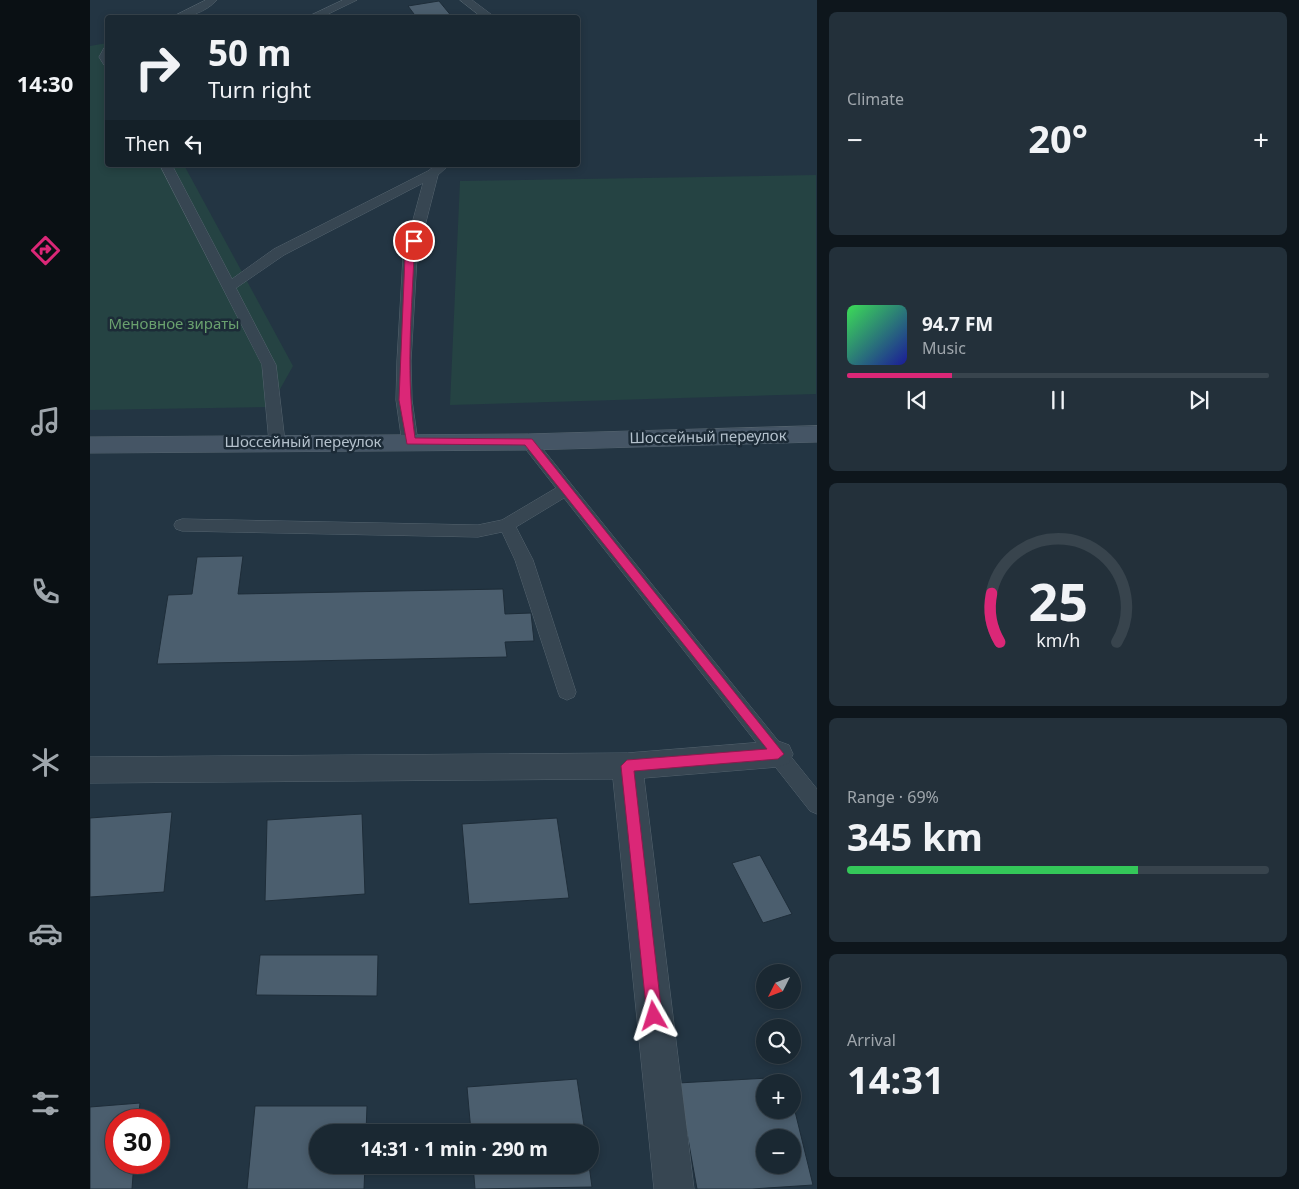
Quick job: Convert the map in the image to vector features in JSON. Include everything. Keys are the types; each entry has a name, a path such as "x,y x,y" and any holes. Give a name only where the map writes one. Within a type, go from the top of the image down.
{"main road":[{"name":"Шоссейный переулок","path":"90,445 276,442 528,442 816,434"}],"street":[{"path":"90,770 627,766 778,754"},
{"path":"627,766 674,1189"}],"lane":[{"path":"182,15 204,6 212,0"},
{"path":"317,15 352,0"},
{"path":"465,0 487,15"},
{"path":"167,167 269,365 276,442"},
{"path":"228,287 278,252 432,174 441,167"},
{"path":"410,442 404,400 404,370 410,257 432,174"},
{"path":"528,442 778,754 816,805"},
{"path":"182,525 478,531 507,525 566,489"},
{"path":"507,525 524,560 567,692"}],"green space":[{"name":"Меновное зираты","path":"105,43 105,167 185,167 293,366 270,407 90,410 90,46"},
{"path":"816,175 816,394 450,405 460,181"}],"building":[{"path":"439,1 451,15 415,15 408,6"},
{"path":"243,556 238,594 503,589 505,614 531,613 534,641 505,642 507,657 157,664 168,595 192,594 197,557"},
{"path":"172,812 164,892 90,897 90,818"},
{"path":"362,814 365,894 265,901 267,820"},
{"path":"557,818 569,898 469,904 462,824"},
{"path":"760,855 792,914 763,923 732,863"},
{"path":"260,955 378,955 377,996 256,995"},
{"path":"577,1079 584,1124 470,1124 467,1087"},
{"path":"756,1079 756,1119 797,1119 799,1129 756,1129 756,1174 801,1174 801,1136 813,1185 752,1189 697,1189 678,1083"},
{"path":"140,1103 139,1109 105,1109 105,1174 133,1174 132,1189 90,1189 90,1107"},
{"path":"255,1106 367,1106 366,1124 309,1124 309,1174 365,1174 364,1189 247,1189"},
{"path":"474,1174 590,1174 592,1187 475,1189"}],"route":[{"path":"414,241 410,257 404,361 404,400 410,442 528,442 778,754 627,766 654,1016"}]}
